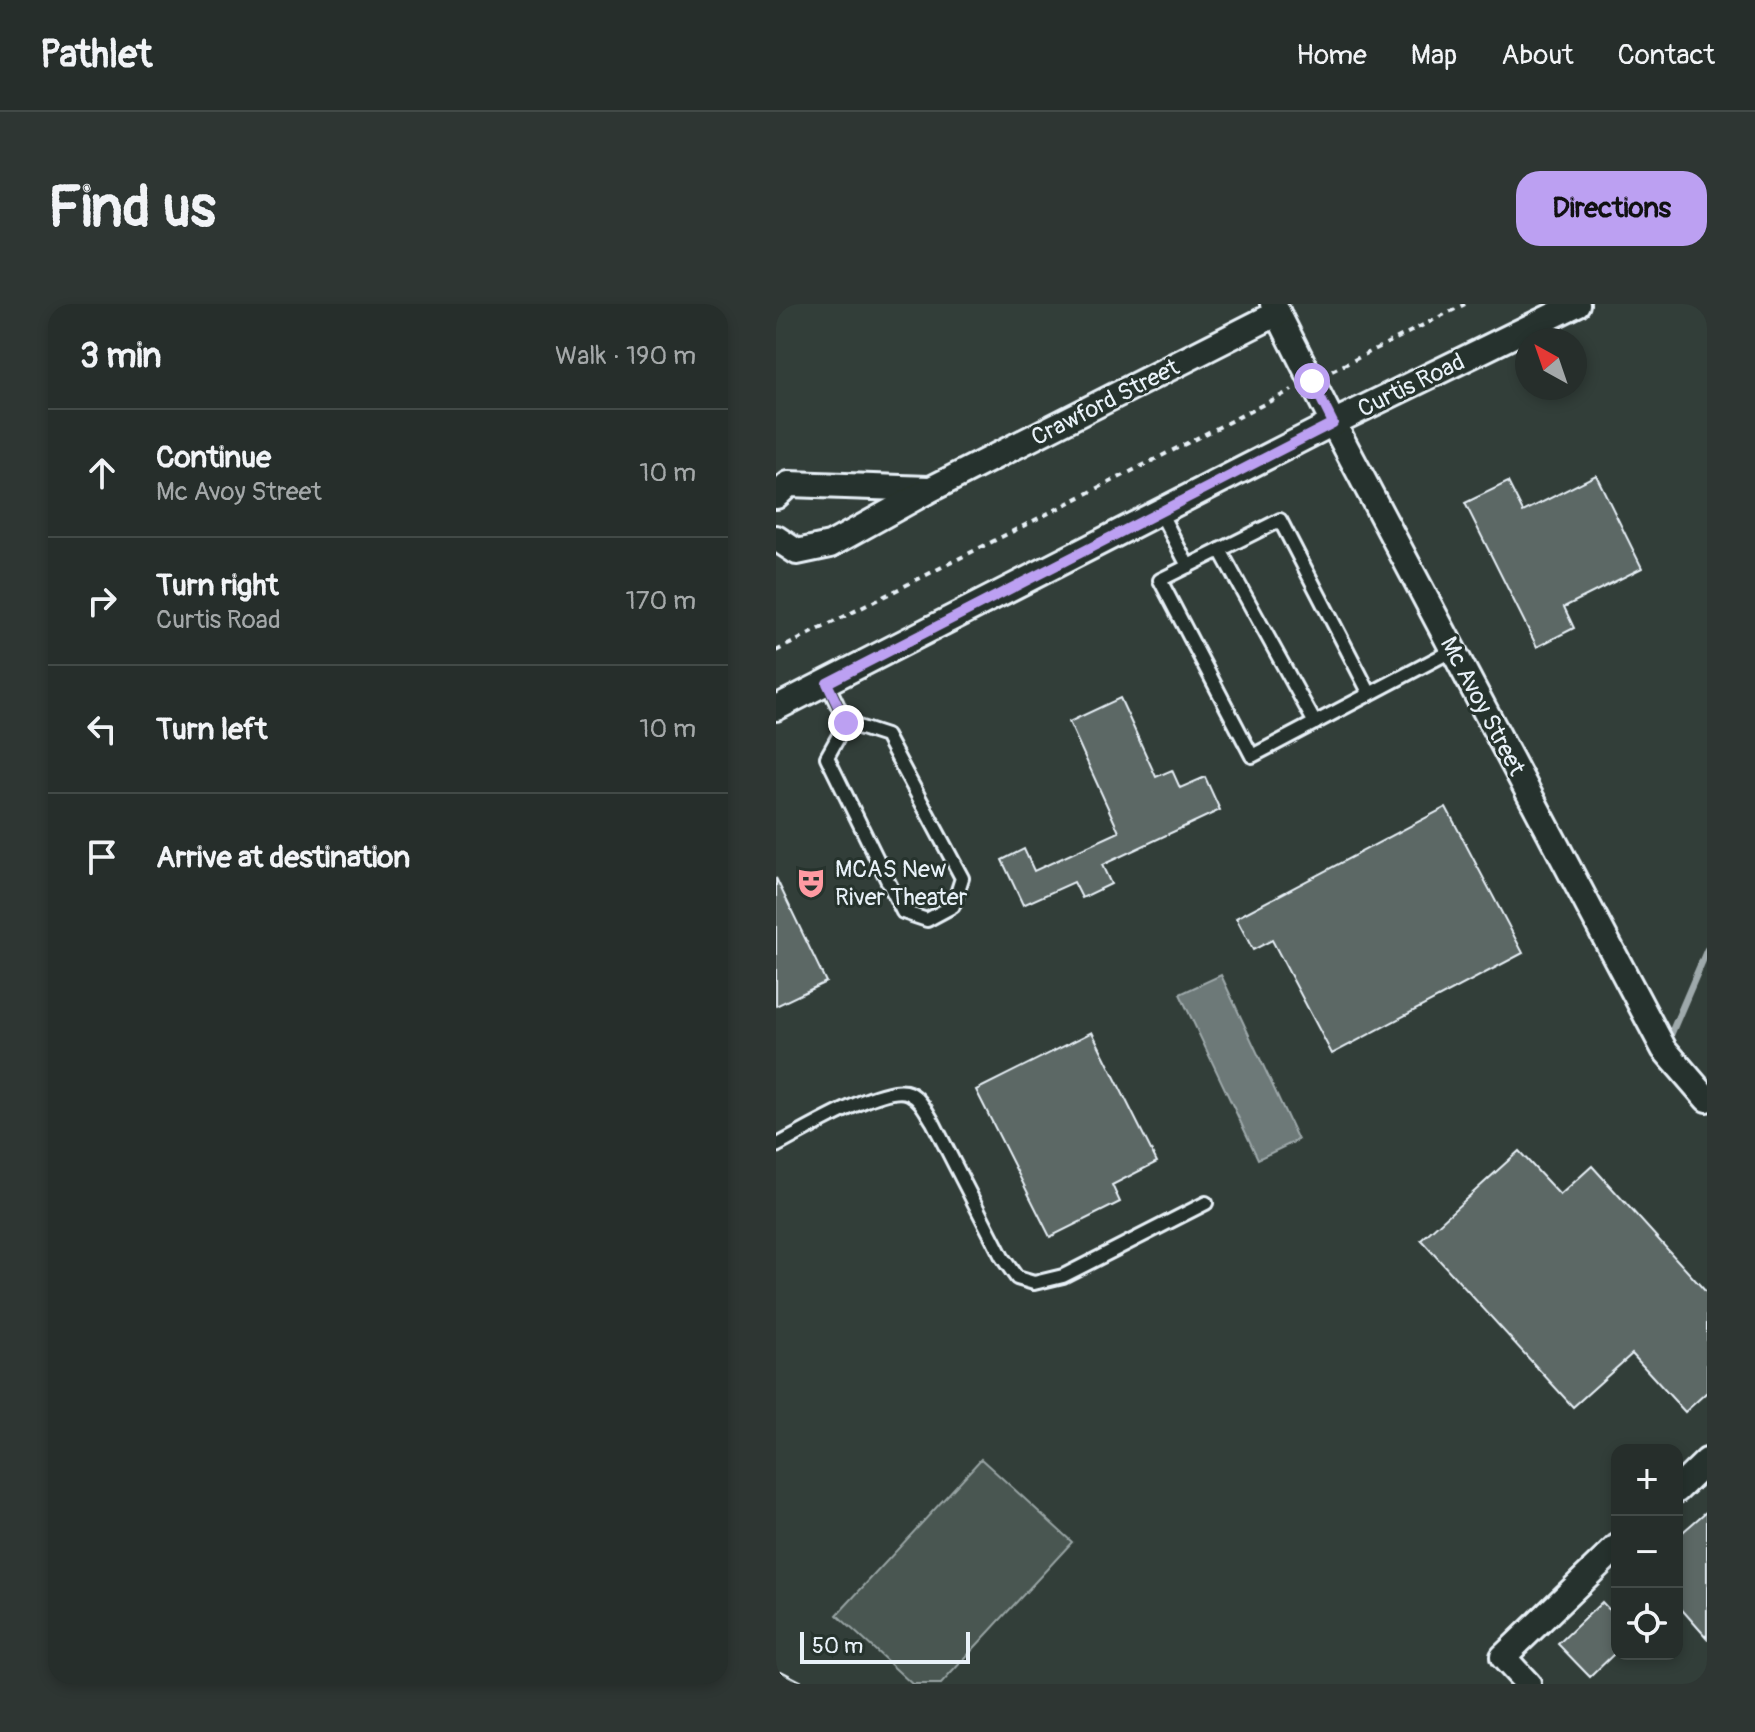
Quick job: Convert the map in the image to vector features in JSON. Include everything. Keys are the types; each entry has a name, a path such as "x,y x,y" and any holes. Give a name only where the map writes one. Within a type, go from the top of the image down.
{"street":[{"name":"Curtis Road","path":"776,708 1333,423 1577,304"},
{"name":"Mc Avoy Street","path":"1276,308 1333,423 1664,1049 1707,1099"},
{"name":"Crawford Street","path":"776,538 797,552 830,545 1276,308"},
{"name":"Crawford Street","path":"776,496 789,484 931,489"},
{"path":"1683,1484 1707,1461"},
{"path":"1528,1684 1503,1657 1611,1553"}],"lane":[{"path":"1160,512 1188,566"},
{"path":"1370,694 1280,520 1160,580 1252,756 1370,694 1453,650"},
{"path":"1220,550 1315,723"},
{"path":"827,683 846,723 886,736 962,878 953,906 927,920 903,912 827,757 846,723"},
{"path":"776,1146 875,1095 897,1089 910,1093 933,1122 1002,1257 1017,1278 1034,1283 1063,1276 1206,1203"}],"path":[{"path":"776,651 1465,304"}],"shaded area":[{"path":"1221,975 1298,1140 1258,1159 1180,994"},
{"path":"981,1459 1072,1542 941,1684 912,1684 837,1615"}],"building":[{"path":"1596,475 1642,568 1564,607 1574,628 1537,647 1465,503 1508,482 1523,512"},
{"path":"1120,698 1156,777 1172,770 1180,788 1205,777 1220,810 1102,865 1111,884 1082,898 1074,882 1023,905 1002,860 1024,849 1034,871 1119,832 1069,722"},
{"path":"1446,807 1523,953 1332,1054 1272,940 1253,950 1236,918"},
{"path":"776,878 826,982 776,1006"},
{"path":"1092,1032 1157,1162 1112,1185 1120,1202 1050,1237 976,1090"},
{"path":"1519,1151 1560,1195 1592,1166 1707,1293 1707,1392 1685,1412 1632,1354 1573,1407 1421,1240"},
{"path":"1707,1511 1707,1638 1683,1611 1683,1532"},
{"path":"1602,1602 1611,1612 1611,1657 1590,1677 1558,1644"},
{"path":"781,1671 806,1684 776,1684 776,1677"}],"waterway":[{"path":"1668,1041 1707,950"}],"place":[{"name":"MCAS New River Theater","path":"811,883"}],"route":[{"path":"846,723 827,683 1333,423 1312,381"}]}
